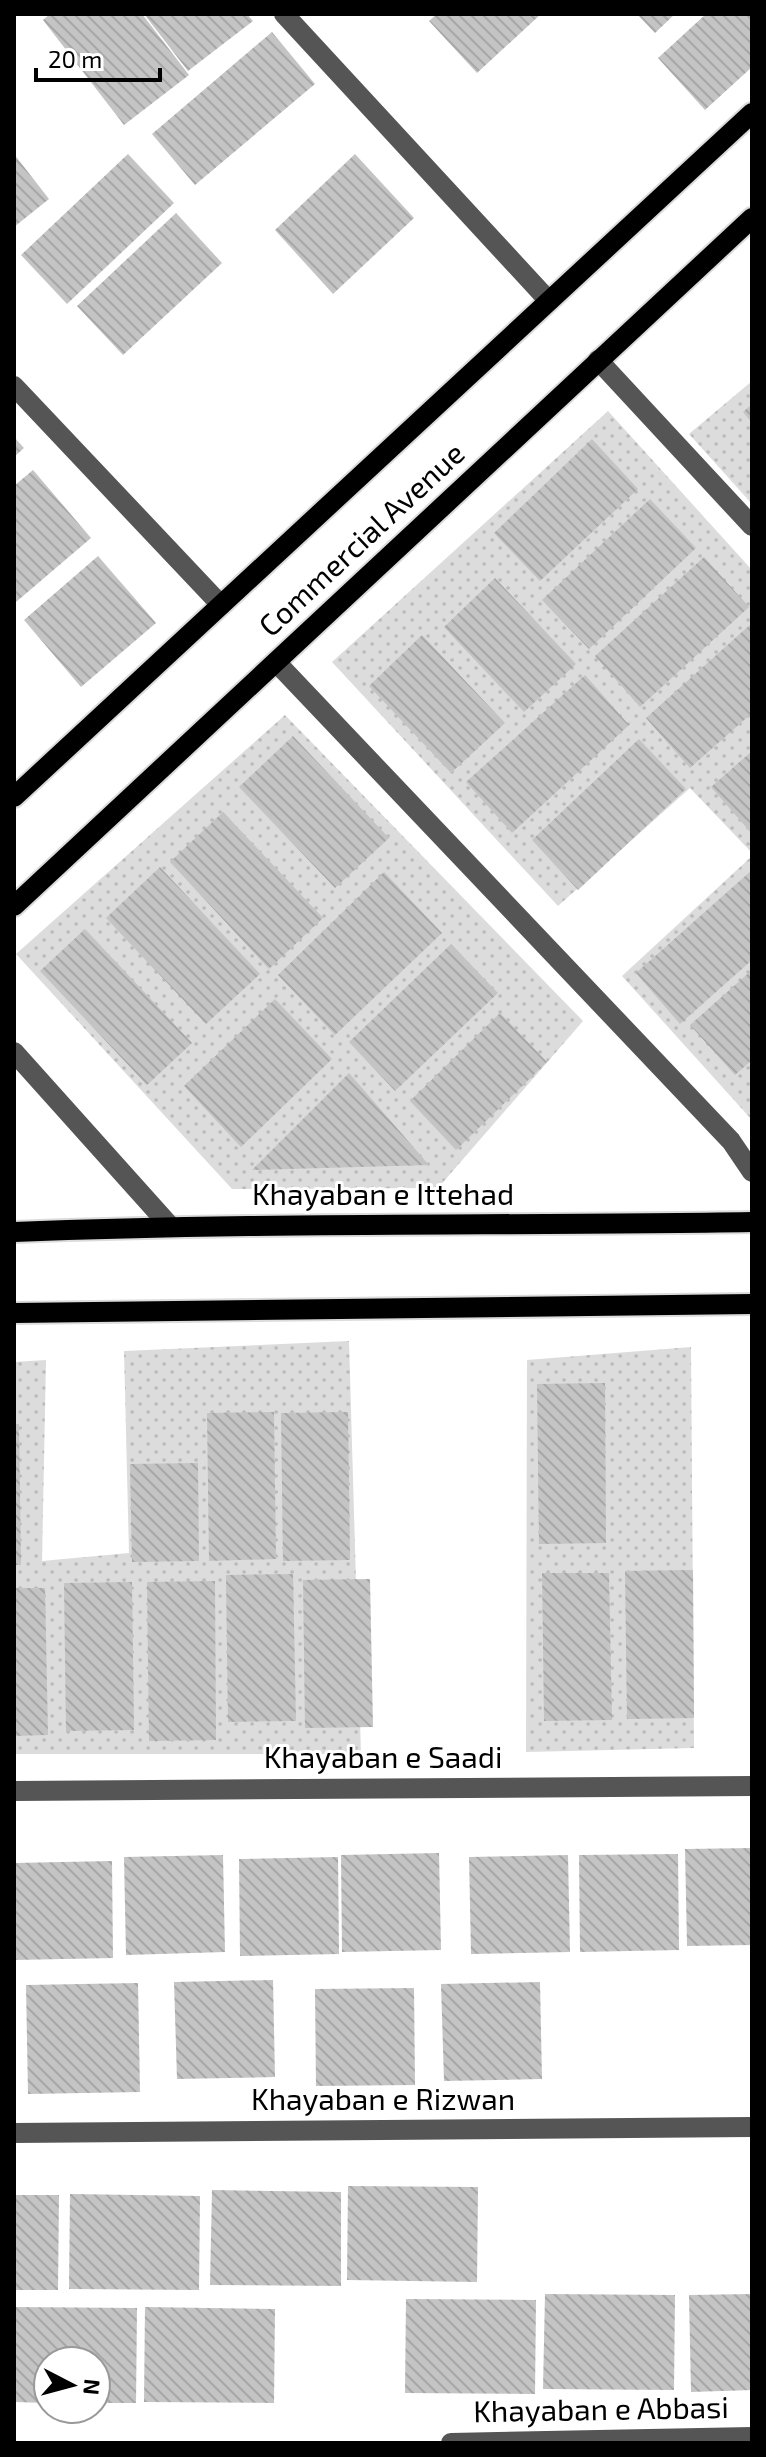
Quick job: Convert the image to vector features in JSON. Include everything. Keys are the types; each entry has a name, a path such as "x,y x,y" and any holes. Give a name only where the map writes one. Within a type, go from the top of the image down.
{"main road":[{"name":"Commercial Avenue","path":"14,797 752,113"},
{"name":"Commercial Avenue","path":"14,906 752,218"},
{"name":"Khayaban e Ittehad","path":"14,1232 170,1226 752,1222"},
{"path":"14,1313 752,1304"}],"street":[{"path":"284,14 549,301"},
{"path":"598,360 752,526"},
{"path":"14,386 221,605"},
{"path":"276,662 731,1141 752,1172"},
{"path":"14,1052 170,1226"},
{"name":"Khayaban e Saadi","path":"14,1791 752,1786"},
{"name":"Khayaban e Rizwan","path":"14,2133 752,2127"},
{"name":"Khayaban e Abbasi","path":"451,2443 752,2437"}],"shaded area":[{"path":"752,381 752,504 689,434"},
{"path":"608,411 752,570 752,853 690,788 558,906 332,662"},
{"path":"285,715 583,1021 438,1188 232,1189 16,954"},
{"path":"752,856 752,1120 622,976"},
{"path":"349,1341 361,1754 14,1754 14,1362 46,1360 42,1561 129,1553 124,1351"},
{"path":"691,1347 694,1748 526,1752 527,1360"}],"building":[{"path":"50,14 142,14 189,75 124,125 43,20"},
{"path":"144,14 247,14 253,21 188,71"},
{"path":"437,14 541,14 477,73 429,21"},
{"path":"637,14 675,14 655,33"},
{"path":"706,14 752,14 752,67 705,110 658,58"},
{"path":"272,32 315,84 195,185 152,134"},
{"path":"14,154 49,199 14,227"},
{"path":"128,154 174,203 67,304 21,255"},
{"path":"355,154 414,218 333,294 275,230"},
{"path":"176,213 222,263 123,355 77,306"},
{"path":"752,404 752,423 743,412"},
{"path":"14,437 24,448 14,457"},
{"path":"592,439 638,489 540,581 494,533"},
{"path":"33,470 91,538 16,602 14,486"},
{"path":"650,499 696,548 589,649 542,600"},
{"path":"98,556 156,623 81,687 24,620"},
{"path":"704,557 749,607 640,707 595,656"},
{"path":"495,578 576,664 524,712 444,627"},
{"path":"752,623 752,713 690,768 646,718"},
{"path":"422,635 505,723 451,773 369,686"},
{"path":"585,675 629,725 512,833 466,782"},
{"path":"293,736 389,838 335,888 239,787"},
{"path":"639,739 686,789 578,890 532,840"},
{"path":"752,751 752,834 711,787"},
{"path":"223,812 323,918 269,969 170,862"},
{"path":"160,867 260,974 206,1024 106,918"},
{"path":"752,870 752,960 680,1024 636,973"},
{"path":"384,872 442,933 335,1035 278,975"},
{"path":"85,929 192,1043 147,1085 40,971"},
{"path":"451,944 498,993 395,1091 349,1042"},
{"path":"752,970 752,1060 735,1075 690,1025"},
{"path":"275,999 332,1059 241,1147 184,1086"},
{"path":"500,1013 547,1062 456,1150 410,1101"},
{"path":"349,1073 429,1165 252,1170"},
{"path":"605,1383 606,1543 539,1544 537,1384"},
{"path":"274,1412 276,1559 209,1561 207,1413"},
{"path":"348,1412 350,1560 283,1561 281,1413"},
{"path":"14,1424 19,1424 21,1565 14,1565"},
{"path":"198,1463 199,1561 132,1562 130,1464"},
{"path":"693,1570 694,1718 627,1719 625,1571"},
{"path":"542,1573 609,1573 612,1720 544,1721"},
{"path":"293,1574 296,1721 228,1722 226,1575"},
{"path":"370,1579 373,1727 305,1728 303,1580"},
{"path":"215,1581 216,1740 149,1741 147,1582"},
{"path":"132,1582 134,1730 66,1731 64,1583"},
{"path":"14,1588 45,1588 48,1735 14,1736"},
{"path":"752,1848 752,1945 687,1946 685,1849"},
{"path":"439,1853 441,1950 342,1952 341,1855"},
{"path":"678,1854 679,1950 580,1952 579,1855"},
{"path":"223,1855 225,1952 126,1955 124,1857"},
{"path":"568,1855 570,1952 471,1954 469,1857"},
{"path":"338,1857 339,1954 240,1956 239,1859"},
{"path":"112,1861 113,1958 14,1960 14,1863"},
{"path":"273,1980 275,2077 177,2079 174,1982"},
{"path":"540,1982 542,2079 444,2081 441,1984"},
{"path":"138,1983 140,2092 28,2094 26,1985"},
{"path":"414,1988 415,2085 316,2086 315,1989"},
{"path":"348,2186 478,2187 477,2282 347,2280"},
{"path":"212,2190 341,2192 341,2286 210,2285"},
{"path":"70,2194 200,2196 199,2290 69,2289"},
{"path":"14,2195 59,2195 58,2290 14,2290"},
{"path":"545,2294 675,2295 674,2390 543,2389"},
{"path":"752,2294 752,2390 691,2392 689,2295"},
{"path":"406,2299 536,2300 535,2394 405,2393"},
{"path":"14,2307 137,2308 136,2403 112,2403 112,2345 32,2345 32,2403 14,2402"},
{"path":"145,2307 275,2309 274,2403 144,2402"}]}
